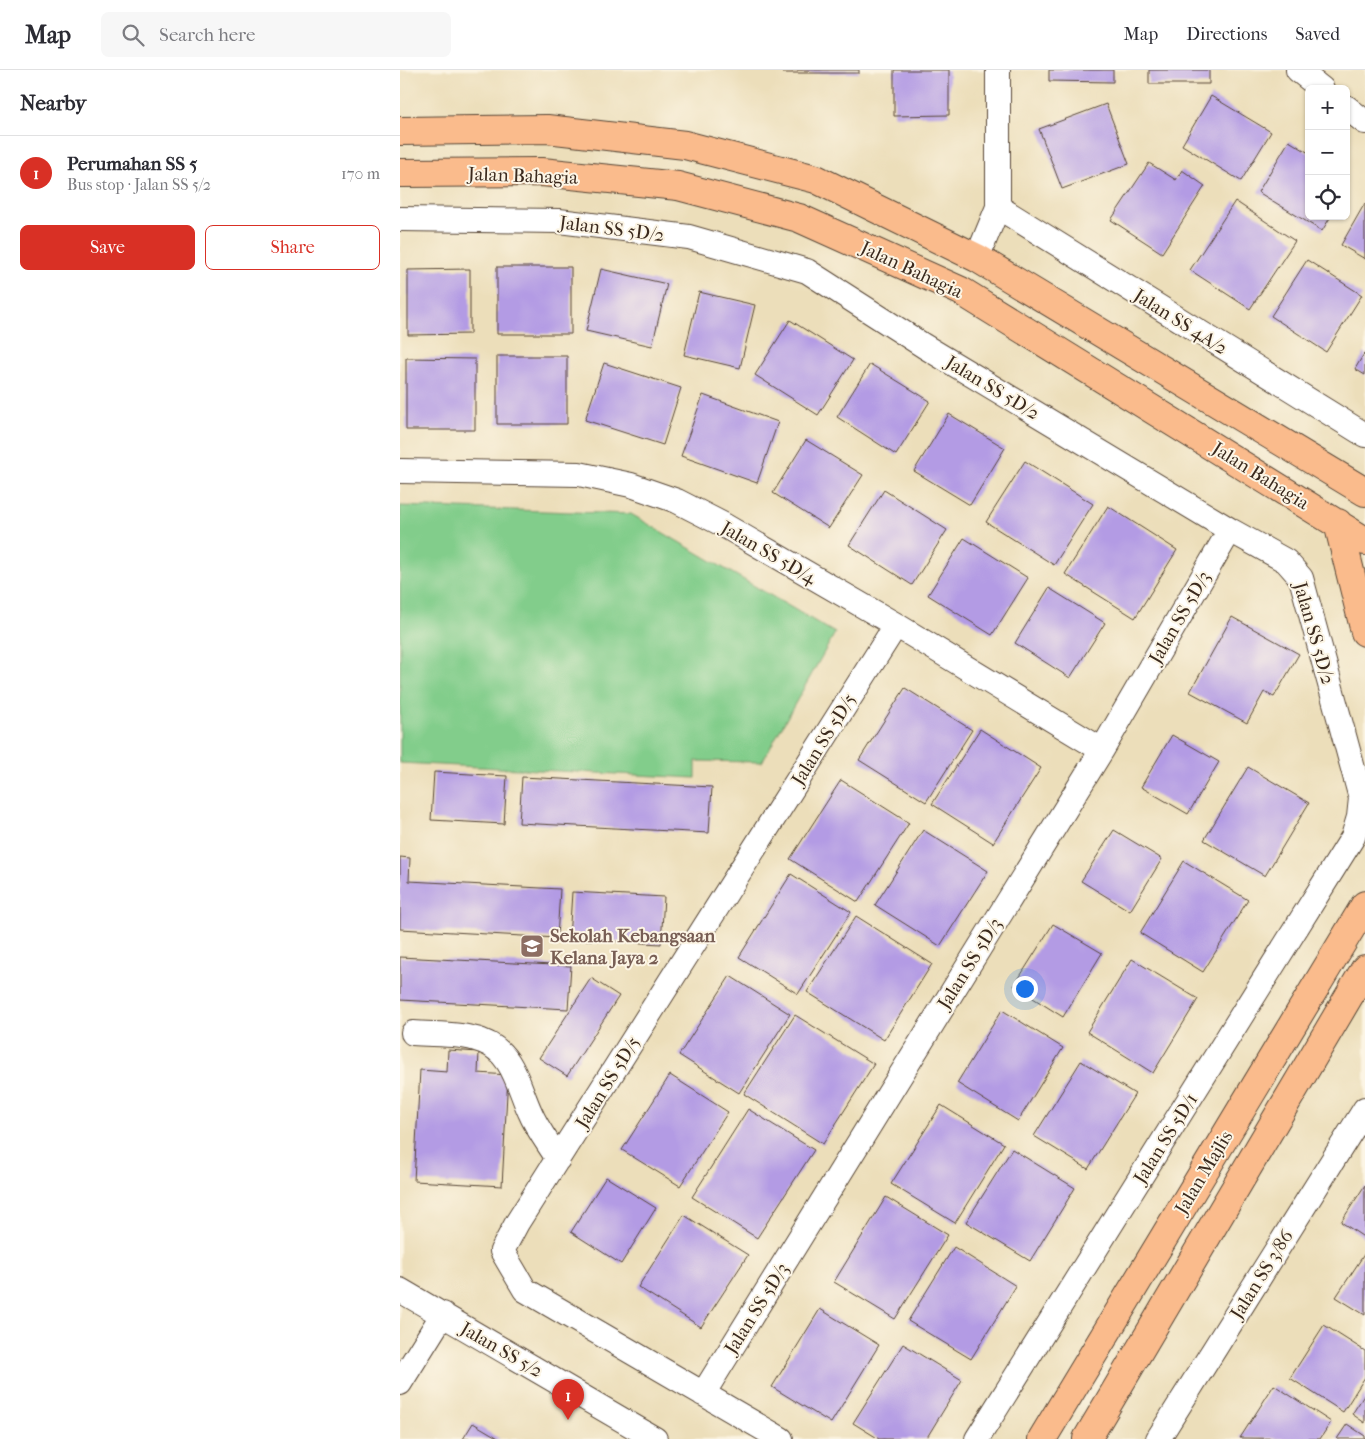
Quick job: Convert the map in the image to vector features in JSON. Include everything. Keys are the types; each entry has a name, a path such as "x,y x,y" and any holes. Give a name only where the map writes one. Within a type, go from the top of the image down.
{"main road":[{"name":"Jalan Bahagia","path":"400,131 547,130 685,145 816,180 977,258 1362,487"},
{"name":"Jalan Bahagia","path":"400,174 542,172 678,186 800,218 961,291 1365,541"},
{"path":"1338,523 1365,632"},
{"name":"Jalan Majlis","path":"1042,1439 1365,905"},
{"name":"Jalan Majlis","path":"1087,1439 1365,969"}],"street":[{"path":"977,258 998,207 998,70"},
{"path":"1298,70 1317,85"},
{"path":"1350,110 1365,122"},
{"name":"Jalan SS 4A/2","path":"998,207 1365,435"},
{"name":"Jalan SS 5D/2","path":"400,219 559,221 689,237 807,271 924,346 1230,530 1286,561 1301,578 1361,798 1359,817 1352,838"},
{"name":"Jalan SS 5D/4","path":"400,470 579,474 631,485 677,501 720,523 896,625 1102,750"},
{"name":"Jalan SS 5D/3","path":"703,1394 1102,750 1230,530"},
{"name":"Jalan SS 5D/5","path":"781,1439 526,1290 502,1252 517,1223 896,625"},
{"name":"Jalan SS 5D/1","path":"976,1439 1352,838"},
{"path":"413,1033 470,1037 483,1041 507,1058 530,1114 558,1159"},
{"name":"Jalan SS 3/86","path":"1158,1439 1365,1109"},
{"name":"Jalan SS 5/2","path":"400,1290 655,1439"},
{"path":"400,1383 443,1314"}],"green space":[{"path":"400,506 631,514 835,633 762,762 696,761 696,778 400,763"}],"building":[{"path":"783,70 859,70 859,73 783,73"},
{"path":"894,70 949,70 949,115 894,116"},
{"path":"1049,70 1113,70 1113,82 1049,81"},
{"path":"1149,70 1209,70 1209,84 1149,84"},
{"path":"1211,96 1271,132 1241,181 1182,145"},
{"path":"1106,104 1129,164 1062,189 1039,129"},
{"path":"1289,141 1305,151 1305,220 1329,220 1322,231 1258,192"},
{"path":"1149,163 1176,180 1182,170 1205,186 1162,253 1111,220"},
{"path":"1235,201 1295,241 1250,309 1190,270"},
{"path":"1365,203 1365,259 1341,245"},
{"path":"1307,260 1362,295 1326,352 1271,316"},
{"path":"497,267 571,267 571,334 497,334"},
{"path":"470,269 470,334 408,335 408,270"},
{"path":"601,269 667,284 652,346 586,331"},
{"path":"699,292 755,305 740,368 684,355"},
{"path":"790,320 853,360 818,415 755,375"},
{"path":"1365,352 1365,375 1355,369"},
{"path":"497,356 567,356 567,424 497,424"},
{"path":"406,358 475,359 475,430 406,430"},
{"path":"604,363 681,388 663,445 585,420"},
{"path":"870,364 930,401 896,455 837,417"},
{"path":"703,395 778,422 757,483 681,456"},
{"path":"949,414 1005,448 970,505 914,471"},
{"path":"806,440 863,475 829,528 773,493"},
{"path":"1025,461 1093,504 1054,565 986,522"},
{"path":"884,490 947,530 912,585 849,545"},
{"path":"1108,506 1177,550 1135,618 1065,574"},
{"path":"964,538 1028,578 992,635 928,595"},
{"path":"1049,588 1105,623 1070,678 1015,643"},
{"path":"1232,617 1299,654 1274,697 1264,692 1247,723 1190,692"},
{"path":"905,688 972,730 926,802 859,760"},
{"path":"980,729 1041,768 993,843 932,804"},
{"path":"1172,735 1219,762 1188,814 1141,787"},
{"path":"1248,767 1309,803 1265,876 1204,840"},
{"path":"434,772 507,776 504,824 431,820"},
{"path":"522,777 712,787 709,833 519,823"},
{"path":"841,780 909,823 858,902 790,859"},
{"path":"923,830 988,871 940,946 875,905"},
{"path":"1114,830 1162,859 1130,911 1081,881"},
{"path":"400,857 410,858 409,881 560,889 557,938 400,929"},
{"path":"1184,861 1248,900 1203,972 1140,933"},
{"path":"791,874 851,912 798,994 739,957"},
{"path":"572,892 664,897 661,944 569,939"},
{"path":"856,916 932,964 884,1040 807,992"},
{"path":"1053,924 1102,953 1063,1017 1014,986"},
{"path":"400,957 571,966 568,1009 400,1000"},
{"path":"1132,959 1198,999 1153,1073 1087,1032"},
{"path":"730,976 790,1014 739,1093 679,1055"},
{"path":"591,978 619,996 567,1076 539,1058"},
{"path":"1002,1010 1063,1048 1018,1121 957,1083"},
{"path":"795,1015 874,1064 823,1144 744,1094"},
{"path":"448,1050 479,1052 478,1073 508,1075 502,1186 414,1181 420,1070 447,1072"},
{"path":"1081,1061 1135,1094 1088,1169 1034,1136"},
{"path":"670,1075 728,1112 680,1186 622,1150"},
{"path":"941,1105 1004,1144 955,1223 891,1184"},
{"path":"748,1109 814,1150 757,1238 692,1197"},
{"path":"1012,1149 1075,1188 1030,1261 966,1222"},
{"path":"606,1177 656,1208 621,1264 571,1232"},
{"path":"1365,1185 1365,1238 1341,1222"},
{"path":"886,1197 948,1235 895,1319 834,1282"},
{"path":"684,1215 748,1255 701,1327 638,1287"},
{"path":"954,1247 1016,1286 971,1359 908,1321"},
{"path":"1365,1253 1365,1315 1336,1297"},
{"path":"820,1309 879,1345 831,1423 772,1387"},
{"path":"1324,1325 1365,1351 1365,1377 1343,1412 1290,1378"},
{"path":"903,1344 962,1380 926,1439 879,1439 853,1423"},
{"path":"1274,1385 1331,1422 1320,1439 1240,1438"},
{"path":"1365,1394 1365,1423 1352,1414"},
{"path":"473,1423 500,1439 463,1439"},
{"path":"1347,1424 1365,1436 1365,1439 1337,1439"}],"place":[{"name":"Sekolah Kebangsaan Kelana Jaya 2","path":"532,946"},
{"name":"Perumahan SS 5","path":"568,1420"}]}
